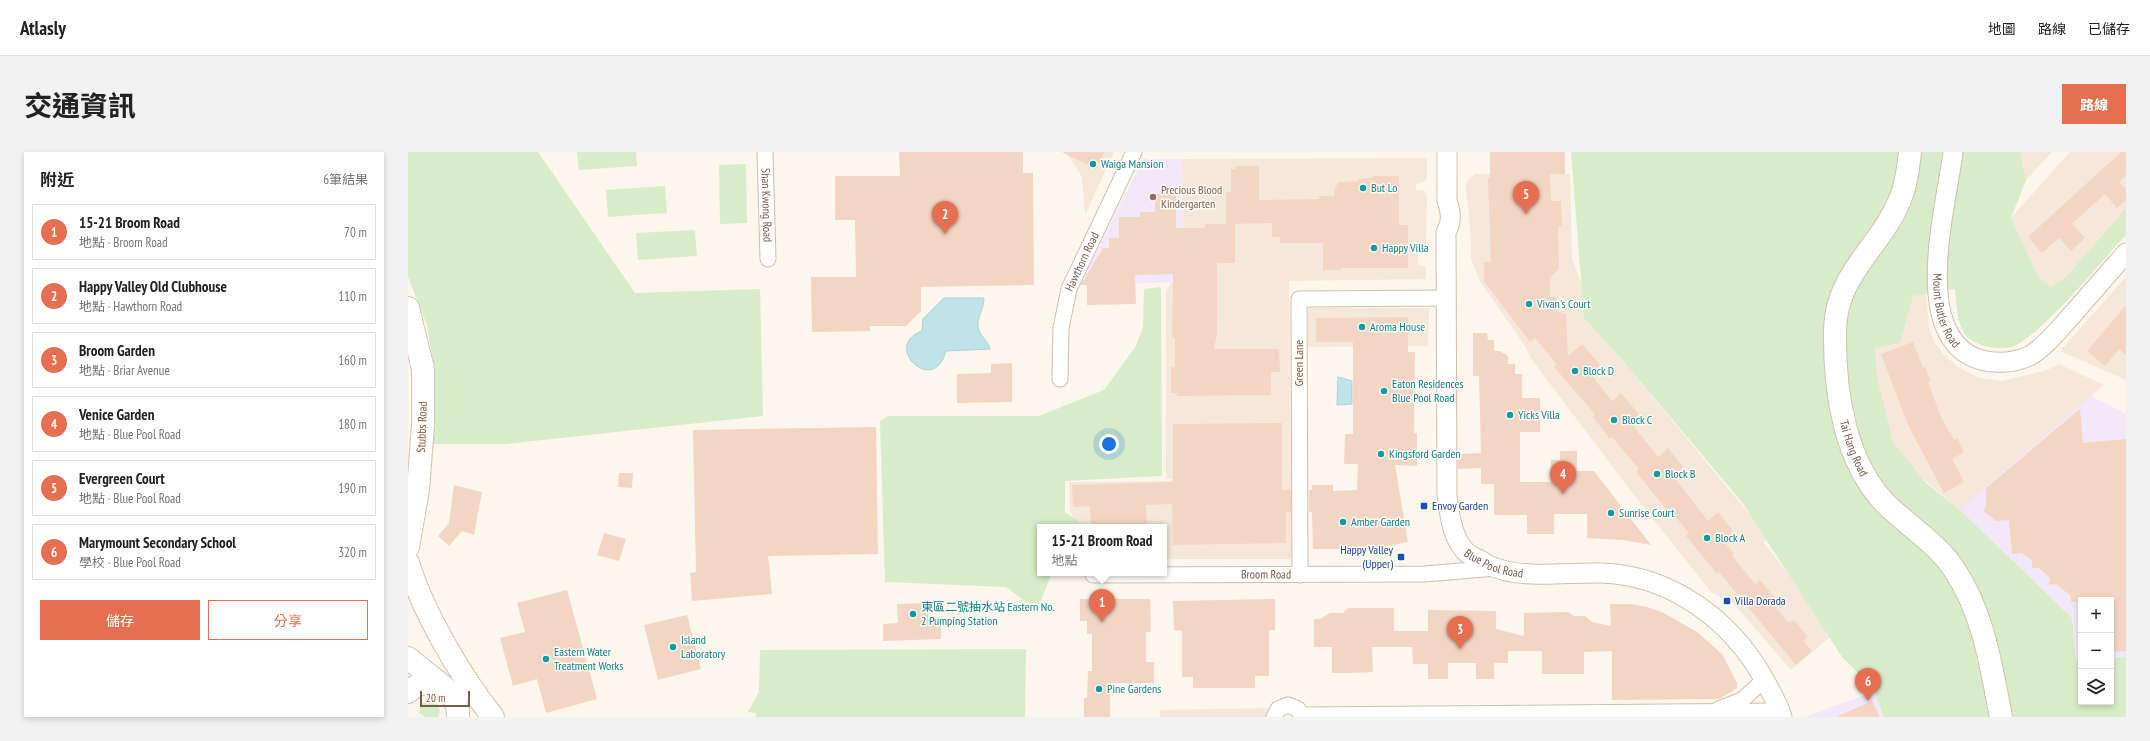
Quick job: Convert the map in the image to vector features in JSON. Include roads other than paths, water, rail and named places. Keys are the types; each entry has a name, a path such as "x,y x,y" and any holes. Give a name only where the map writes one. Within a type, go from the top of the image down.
{"main road":[{"name":"Tai Hang Road","path":"1910,152 1906,180 1899,202 1886,225 1848,280 1839,300 1836,314 1835,350 1842,408 1852,448 1868,482 1890,508 1921,533 1943,555 1955,570 1970,597 1987,648 2001,717"},
{"name":"Stubbs Road","path":"408,308 423,369 421,458 418,490 408,547"},
{"path":"408,563 428,611 455,663 493,717"},
{"path":"408,658 454,703"},
{"path":"408,664 412,689 432,683 454,703 475,717"}],"street":[{"name":"Shan Kwong Road","path":"765,152 768,259"},
{"name":"Hawthorn Road","path":"1060,379 1061,328 1069,288 1134,152"},
{"name":"Blue Pool Road","path":"1447,152 1447,201 1450,207 1450,226 1446,232 1454,262 1447,298 1447,496 1451,526 1467,553 1496,568 1523,573 1603,573 1643,579 1672,590 1716,619 1744,647 1773,694 1781,714"},
{"name":"Mount Butler Road","path":"1954,152 1941,230 1938,280 1939,306 1944,327 1948,334 1968,354 1986,361 1998,363 2022,359 2031,354 2052,336 2126,253"},
{"name":"Green Lane","path":"1300,575 1299,299 1447,298"},
{"path":"1439,573 1467,553"},
{"name":"Broom Road","path":"1167,576 1439,573 1496,568"},
{"path":"1710,712 1742,700 1764,680"},
{"path":"1274,717 1278,709 1288,705 1295,706 1302,716 1710,712 1781,714"}],"water":[{"path":"944,298 984,298 978,327 990,349 946,351 940,364 931,369 922,369 914,364 908,356 907,347 911,338 922,331 923,319"},
{"path":"1338,377 1352,381 1352,404 1337,405"}],"place":[{"name":"Waiga Mansion","path":"1093,164"},
{"name":"But Lo","path":"1363,188"},
{"name":"Precious Blood Kindergarten","path":"1153,197"},
{"name":"Evergreen Court","path":"1526,214"},
{"name":"Happy Valley Old Clubhouse","path":"945,234"},
{"name":"Happy Villa","path":"1374,248"},
{"name":"Vivan's Court","path":"1529,304"},
{"name":"Aroma House","path":"1362,327"},
{"name":"Block D","path":"1575,371"},
{"name":"Eaton Residences Blue Pool Road","path":"1384,391"},
{"name":"Yicks Villa","path":"1510,415"},
{"name":"Block C","path":"1614,420"},
{"name":"Kingsford Garden","path":"1381,454"},
{"name":"Block B","path":"1657,474"},
{"name":"Venice Garden","path":"1563,494"},
{"name":"Envoy Garden","path":"1424,506"},
{"name":"Sunrise Court","path":"1611,513"},
{"name":"Amber Garden","path":"1343,522"},
{"name":"Block A","path":"1707,538"},
{"name":"Happy Valley (Upper)","path":"1401,557"},
{"name":"Villa Dorada","path":"1727,601"},
{"name":"東區二號抽水站 Eastern No. 2 Pumping Station","path":"913,614"},
{"name":"15-21 Broom Road","path":"1102,622"},
{"name":"Island Laboratory","path":"673,647"},
{"name":"Broom Garden","path":"1460,649"},
{"name":"Eastern Water Treatment Works","path":"546,659"},
{"name":"Pine Gardens","path":"1099,689"},
{"name":"Marymount Secondary School","path":"1868,701"}]}
